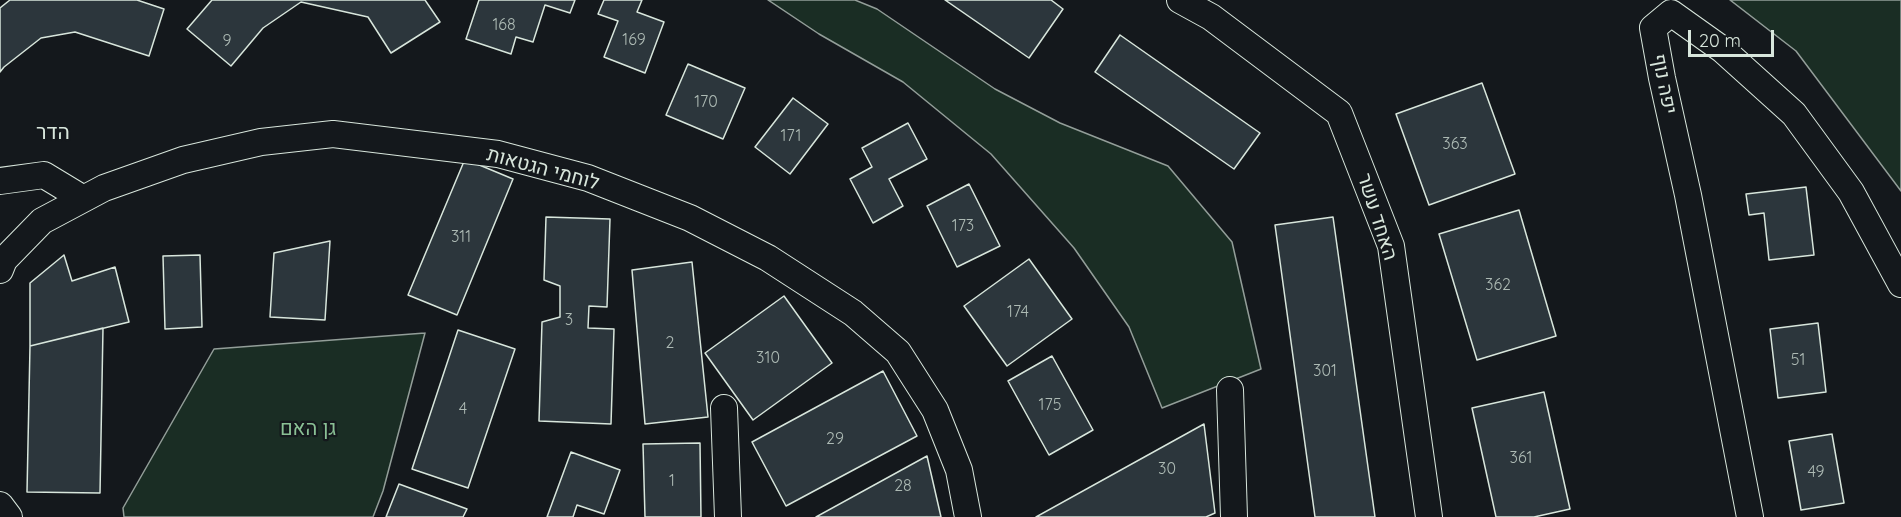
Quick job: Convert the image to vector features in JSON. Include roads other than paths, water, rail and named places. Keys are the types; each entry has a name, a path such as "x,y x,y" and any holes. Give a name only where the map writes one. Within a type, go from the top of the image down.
{"street":[{"name":"האחד עשר","path":"1180,0 1211,17 1339,113 1391,246 1429,517"},
{"name":"יפה נוף","path":"1750,517 1653,28 1671,13 1723,50 1794,114 1851,192 1901,284"},
{"name":"לוחמי הגטאות","path":"0,270 4,260 42,221 104,188 183,160 261,142 333,134 498,154 588,178 690,218 768,258 853,313 898,352 935,410 959,470 968,517"},
{"path":"0,181 44,175 82,198"},
{"path":"1230,390 1234,517"},
{"path":"724,408 728,517"},
{"path":"0,505 9,517"}],"district":[{"name":"הדר","path":"53,133"}],"park label":[{"name":"גן האם","path":"308,429"}]}
